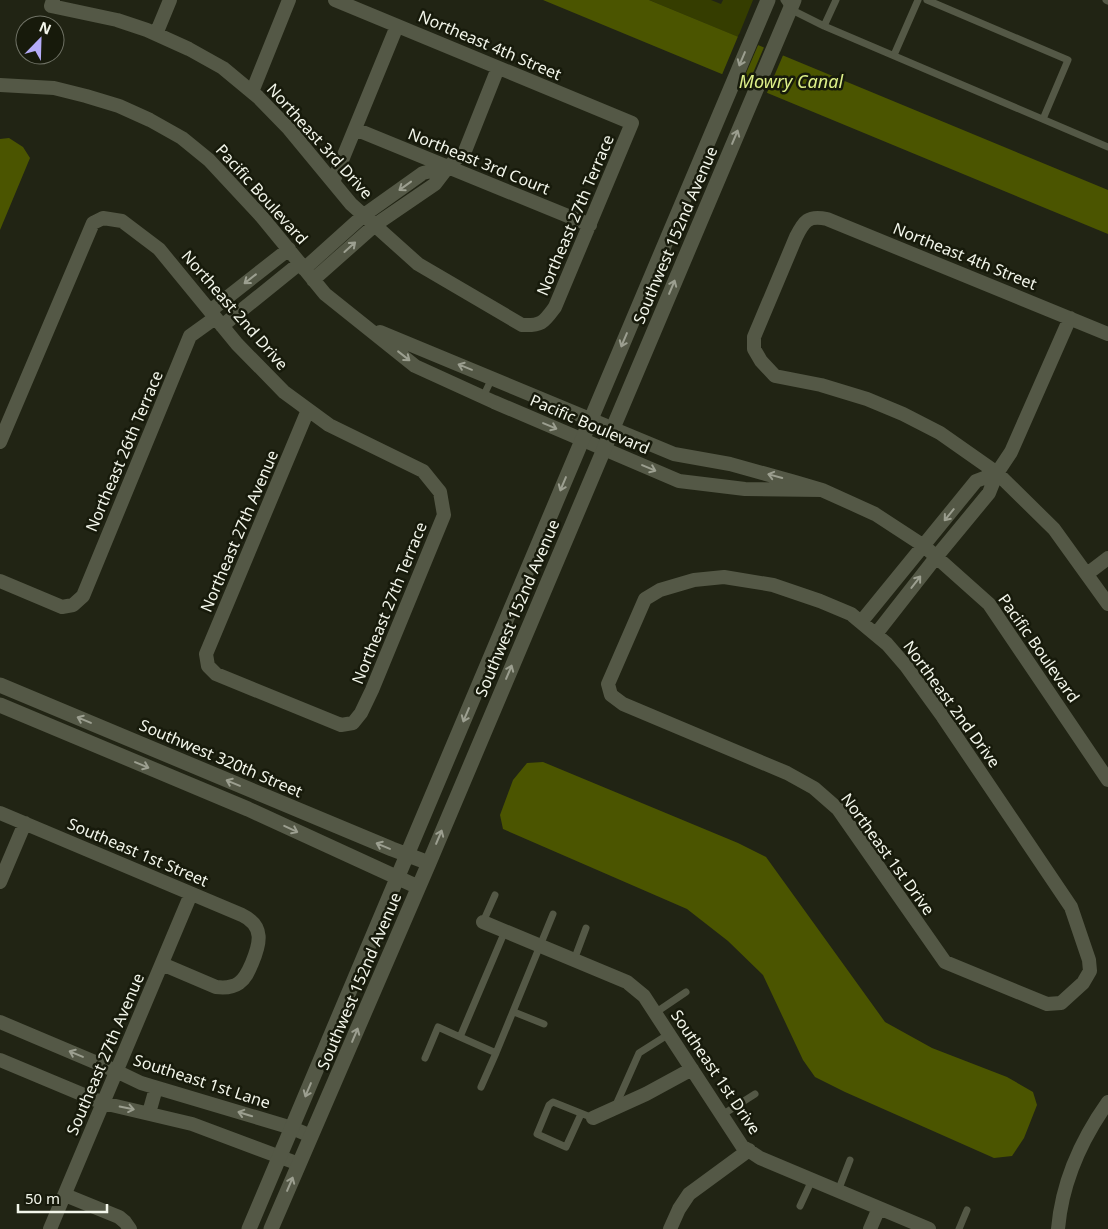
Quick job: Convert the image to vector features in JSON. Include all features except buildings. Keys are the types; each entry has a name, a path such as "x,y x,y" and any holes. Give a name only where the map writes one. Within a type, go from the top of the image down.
{"street":[{"path":"156,34 170,0"},
{"path":"252,92 289,0"},
{"name":"Northeast 4th Street","path":"334,0 632,123"},
{"name":"Southwest 152nd Avenue","path":"249,1229 768,0"},
{"name":"Northeast 3rd Drive","path":"52,3 117,20 156,34 189,49 223,68 252,92 289,129 352,204 418,264 522,325 536,326 547,318"},
{"name":"Southwest 152nd Avenue","path":"271,1229 613,429 776,43 789,3"},
{"path":"333,182 397,26"},
{"path":"313,280 375,225 435,184 448,167 465,151 498,68"},
{"name":"Pacific Boulevard","path":"0,85 54,88 86,96 119,106 182,138 209,160 262,217 325,294 415,366 680,481 745,489 822,490"},
{"name":"Northeast 27th Terrace","path":"547,318 555,307 632,123"},
{"name":"Northeast 3rd Court","path":"355,129 590,225"},
{"path":"216,318 302,266 364,215 423,173 448,167"},
{"name":"Northeast 4th Street","path":"997,473 940,433 903,414 867,399 821,385 775,376 760,361 754,349 754,337 801,226 808,219 818,217 827,219 1108,334"},
{"name":"Northeast 2nd Drive","path":"0,442 93,222 103,218 122,221 159,249 237,344 284,392 329,425 423,471 440,492"},
{"path":"216,318 288,250"},
{"name":"Northeast 26th Terrace","path":"0,581 62,607 73,605 83,596 190,336 216,318"},
{"path":"876,634 989,493 997,473 1011,452 1070,318"},
{"name":"Pacific Boulevard","path":"365,326 674,454 730,464 822,490 875,514 937,556 989,604 1108,780"},
{"name":"Northeast 27th Avenue","path":"308,410 206,654 208,666 216,674 341,725 353,723"},
{"path":"861,622 976,481 997,473"},
{"path":"997,473 1054,528 1108,604"},
{"path":"968,490 982,501"},
{"name":"Northeast 27th Terrace","path":"353,723 361,713 372,690 444,515 440,492"},
{"path":"1087,574 1108,558"},
{"name":"Northeast 2nd Drive","path":"611,695 608,684 645,599 660,590 694,580 724,577 773,585 820,600 852,614 887,644 906,666 943,717 1071,907 1090,960 1090,971 1083,983 1061,1003 1047,1004"},
{"path":"884,594 898,605"},
{"name":"Southwest 320th Street","path":"0,685 429,863"},
{"name":"Northeast 1st Drive","path":"611,695 623,704 787,773 814,788 838,809 945,962 1047,1004"},
{"path":"0,705 248,810 418,887"},
{"name":"Southeast 1st Street","path":"0,812 247,918 257,929 259,942 256,952 244,978 238,984 225,988 216,987 162,964"},
{"path":"0,882 25,823"},
{"name":"Southeast 27th Avenue","path":"50,1229 192,894"},
{"name":"Southeast 1st Drive","path":"483,922 626,982 644,996 742,1146 760,1158 929,1229"},
{"name":"Southeast 1st Lane","path":"0,1022 116,1071 141,1084 292,1128 311,1136"},
{"path":"0,1060 103,1103 192,1124 299,1164"},
{"path":"587,1116 614,1109 692,1069"},
{"path":"149,1113 156,1088"},
{"path":"1058,1229 1062,1202 1078,1152 1092,1124 1108,1102"},
{"path":"670,1229 679,1209 689,1194 749,1150"},
{"path":"65,1195 119,1218 129,1228"},
{"path":"870,1229 879,1208"}],"lane":[{"path":"824,26 836,0"},
{"path":"894,55 918,0"},
{"path":"927,0 1068,60 1043,119"},
{"path":"789,3 824,26 1108,147"},
{"path":"483,397 492,378"},
{"path":"483,922 495,896"},
{"path":"481,1087 514,1012 553,914"},
{"path":"574,960 586,928"},
{"path":"460,1037 505,932"},
{"path":"655,1014 686,992"},
{"path":"514,1012 544,1024"},
{"path":"425,1058 438,1028 496,1053"},
{"path":"614,1109 639,1053 669,1034"},
{"path":"722,1115 755,1094"},
{"path":"556,1102 587,1116 566,1147 537,1134 551,1103 556,1102"},
{"path":"838,1191 850,1160"},
{"path":"800,1206 812,1180"},
{"path":"959,1229 967,1210"}],"shaded area":[{"path":"649,0 711,0 721,4 723,0 753,0 738,37"}],"water":[{"name":"Mowry Canal","path":"543,0 649,0 1108,190 1108,234"},
{"path":"9,138 23,147 30,158 0,230 0,139"},
{"path":"543,762 738,843 766,857 885,1022 932,1048 1007,1077 1033,1092 1037,1105 1024,1138 1012,1156 994,1158 815,1077 803,1060 763,975 728,941 687,909 503,829 500,815 513,780 527,763"}],"pier":[{"path":"739,34 759,43 741,85 721,77"},
{"path":"765,45 784,53 766,95 747,87"}]}
